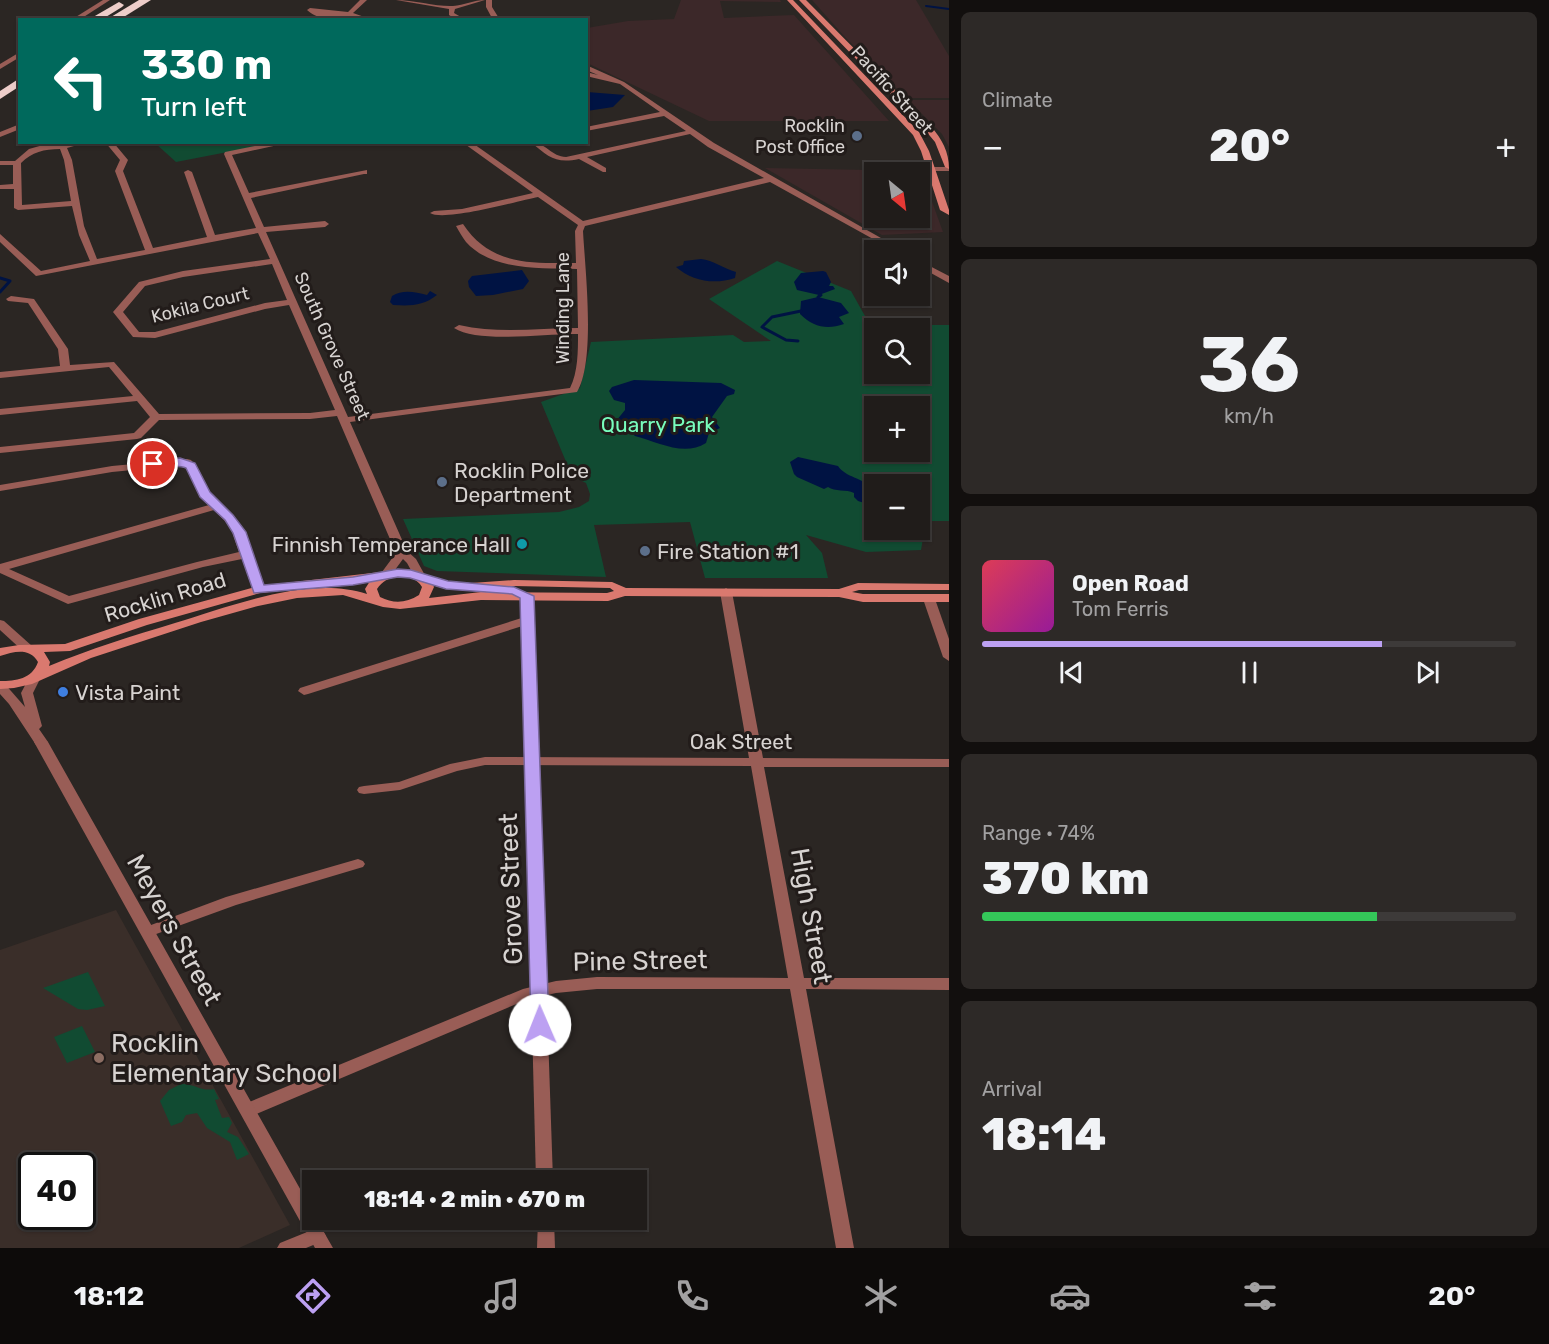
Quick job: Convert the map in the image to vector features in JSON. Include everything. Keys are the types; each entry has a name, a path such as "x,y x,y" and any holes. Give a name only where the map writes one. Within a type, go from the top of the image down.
{"highway":[{"path":"96,18 128,0"},
{"path":"114,18 146,0"},
{"path":"0,82 18,68"},
{"path":"0,96 18,82"}],"main road":[{"name":"Pacific Street","path":"790,0 916,134 926,152 928,162"},
{"name":"Pacific Street","path":"802,0 933,134 949,168"},
{"path":"807,0 816,10 814,13"},
{"path":"825,39 835,41 846,52 854,54"},
{"name":"Pacific Street","path":"930,169 944,210 949,213"},
{"path":"596,585 587,591 536,592 527,596 514,591 446,585 405,573 378,579 371,589 375,598 393,605 481,596 608,597 624,592 839,593 862,598 949,598"},
{"name":"Rocklin Road","path":"0,652 12,648 50,650 72,647 143,622 259,590 385,576"},
{"path":"411,604 419,601 427,592 428,587 421,579"},
{"path":"471,586 514,583 612,585 624,592"},
{"path":"839,593 858,586 949,587"},
{"path":"198,619 226,604 252,597 259,590"},
{"name":"Rocklin Road","path":"0,685 18,684 64,663 150,634 276,599 349,591 381,602"},
{"path":"929,599 934,593 949,592"},
{"path":"150,634 147,630 149,627 195,613 228,597"},
{"path":"28,649 38,652 44,662 42,670 35,677"}],"street":[{"path":"77,18 107,0"},
{"path":"349,14 364,0"},
{"path":"399,0 452,8 482,0"},
{"path":"489,0 489,8 496,18"},
{"path":"311,6 363,18"},
{"path":"452,8 451,14 459,18"},
{"path":"0,68 18,55"},
{"path":"588,67 622,83 690,132 880,240"},
{"path":"588,74 622,83"},
{"path":"588,129 663,114"},
{"path":"0,135 18,127"},
{"path":"537,144 558,159 690,132"},
{"path":"0,164 17,163 30,150 76,144"},
{"path":"110,144 124,160 119,171 150,252"},
{"name":"South Grove Street","path":"279,144 228,154 402,553 412,561 421,579"},
{"path":"468,144 582,224"},
{"path":"62,147 68,153 75,203 84,239 95,263"},
{"path":"580,156 603,170"},
{"path":"17,163 18,208 75,203"},
{"path":"930,169 949,168"},
{"path":"188,172 212,239"},
{"path":"247,196 364,172"},
{"name":"Winding Lane","path":"156,417 343,416 570,391 579,384 582,331 579,231 582,224 771,179"},
{"path":"0,187 18,186"},
{"path":"434,213 462,211 540,194"},
{"path":"0,237 39,274 261,230 325,224"},
{"path":"460,226 464,235 476,245 490,254 509,261 580,266"},
{"name":"Kokila Court","path":"275,261 183,274 142,284 118,312 136,335 154,335 265,306 292,302"},
{"path":"930,270 949,280"},
{"path":"11,298 31,301 63,349 65,368"},
{"path":"459,328 476,333 506,335 582,331"},
{"path":"0,375 111,364 156,417 137,436 0,450"},
{"path":"0,412 140,398"},
{"path":"0,488 112,469 180,462 191,465 199,485 235,525 259,590"},
{"path":"0,568 216,506"},
{"path":"385,576 402,553"},
{"path":"0,568 68,600 209,561 247,554"},
{"name":"High Street","path":"726,592 845,1248"},
{"name":"Grove Street","path":"527,596 544,1170"},
{"path":"929,599 949,657"},
{"path":"304,691 528,620"},
{"path":"0,624 28,649"},
{"name":"Meyers Street","path":"35,677 28,688 27,699 41,742"},
{"name":"Meyers Street","path":"0,685 14,701 41,742 320,1242"},
{"name":"Oak Street","path":"364,790 400,786 468,763 532,761 949,763"},
{"path":"148,932 231,901 358,864"},
{"name":"Pine Street","path":"248,1110 512,1000 540,991 597,983 949,984"},
{"path":"546,1230 546,1248"},
{"path":"286,1248 320,1242"}],"shaded area":[{"path":"681,0 780,0 781,2 720,1 724,18 794,15 889,121 709,121 588,63 588,28 628,21 674,19"},
{"path":"812,0 916,0 949,56 949,98 906,98"},
{"path":"908,100 949,100 949,147 942,134"},
{"path":"765,168 864,170 864,225"},
{"path":"930,196 943,232 882,235 870,228 930,228"},
{"name":"Rocklin Elementary School","path":"116,910 290,1225 239,1248 0,1248 0,950"}],"green space":[{"path":"156,144 269,144 176,162"},
{"name":"Quarry Park","path":"777,261 851,291 866,318 864,318 864,384 930,384 930,325 949,325 949,521 930,521 930,474 864,474 864,540 923,540 921,550 866,552 806,535 822,553 828,578 705,578 690,522 594,525 606,577 437,571 424,566 403,519 559,512 579,507 589,501 590,494 586,483 572,476 541,402 580,388 591,342 733,335 744,342 771,341 709,299"},
{"path":"88,972 105,1006 87,1010 78,1009 43,988"},
{"path":"82,1026 95,1052 67,1063 54,1037"},
{"path":"181,1084 214,1089 219,1099 215,1100 222,1118 229,1117 232,1123 227,1132 238,1137 249,1154 237,1160 230,1142 207,1128 197,1113 186,1115 182,1122 171,1126 160,1101 169,1090"}],"water":[{"path":"588,92 625,95 613,107 588,111"},
{"path":"701,259 736,272 735,278 719,281 704,280 689,276 676,267 683,265 684,261"},
{"path":"522,270 529,281 523,289 476,296 469,287 468,281 472,276"},
{"path":"826,272 831,282 829,286 835,289 819,295 797,290 794,282 801,273"},
{"path":"430,291 437,295 422,303 393,305 390,302 392,296 400,292 427,295"},
{"path":"818,297 841,303 849,313 839,317 844,324 832,327 820,326 800,314 801,301"},
{"path":"634,380 721,383 735,390 734,394 727,396 712,417 720,428 709,433 706,443 698,447 680,449 635,436 627,432 626,427 616,421 625,410 625,403 614,400 609,391 612,387"},
{"path":"798,457 838,466 845,473 864,482 864,503 858,501 854,493 828,487 824,489 797,477 790,462"}],"waterway":[{"path":"926,6 949,9"},
{"path":"0,278 10,281 0,292"},
{"path":"798,341 786,340 762,327 772,317 801,311"}],"place":[{"name":"Rocklin Post Office","path":"857,136"},
{"name":"Rocklin Police Department","path":"442,482"},
{"name":"Finnish Temperance Hall","path":"522,544"},
{"name":"Fire Station #1","path":"645,551"},
{"name":"Vista Paint","path":"63,692"},
{"name":"Rocklin Elementary School","path":"99,1058"}],"route":[{"path":"153,464 187,462 191,465 204,494 229,517 240,532 259,590 353,581 398,573 411,574 421,579 457,587 471,586 481,589 514,591 527,596 540,1025"}]}
